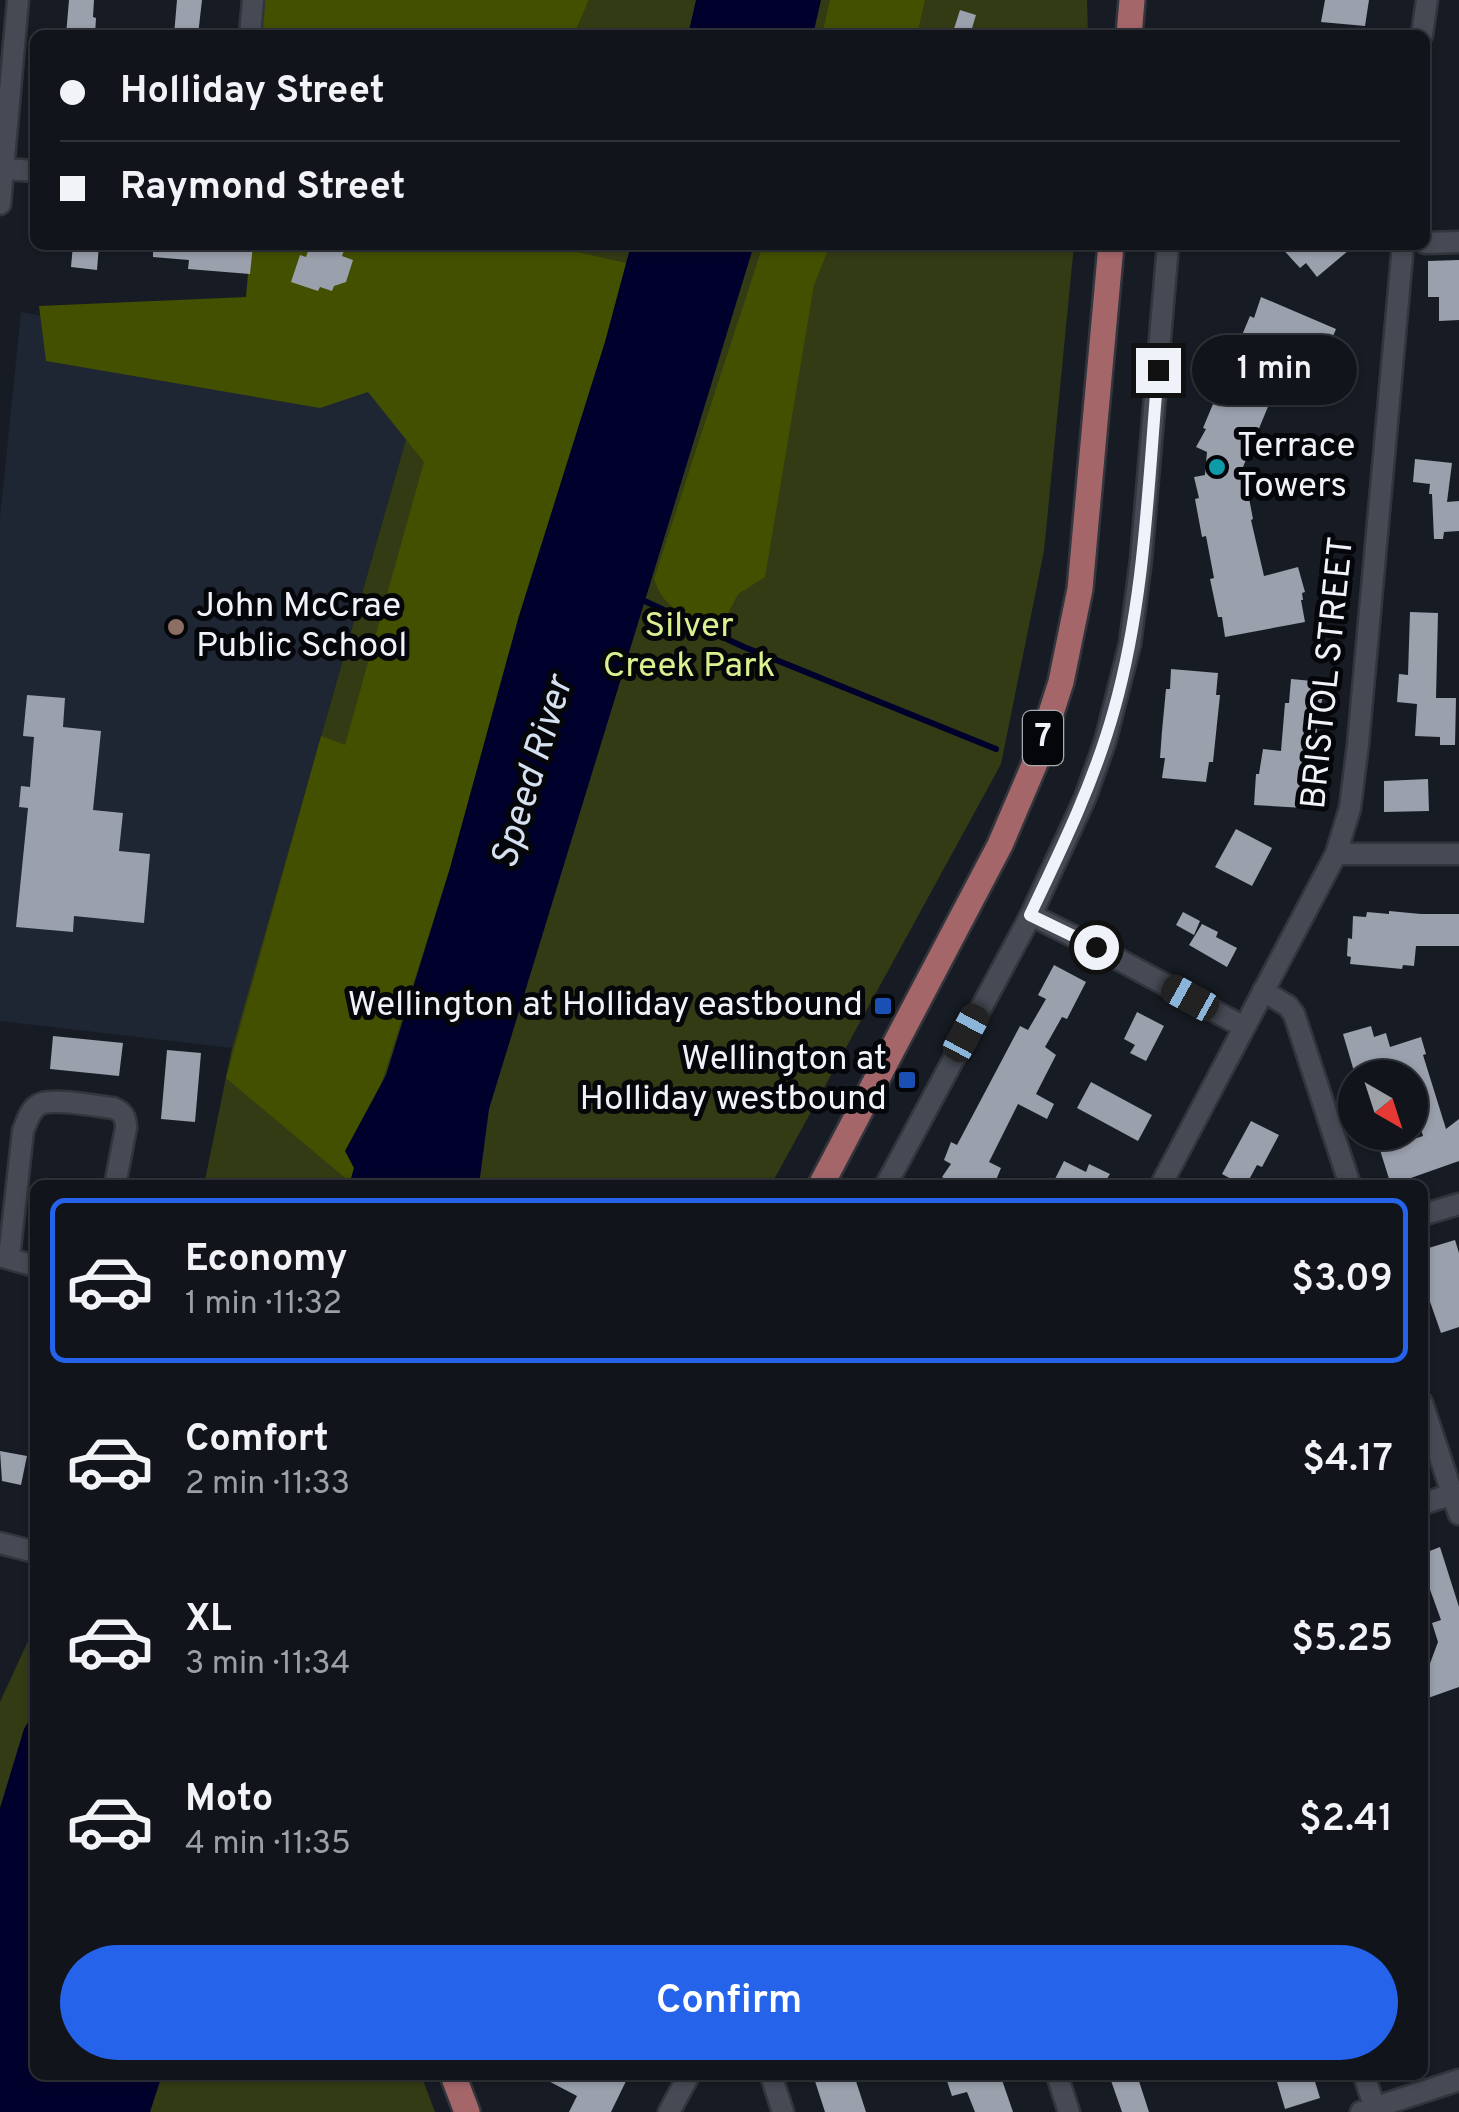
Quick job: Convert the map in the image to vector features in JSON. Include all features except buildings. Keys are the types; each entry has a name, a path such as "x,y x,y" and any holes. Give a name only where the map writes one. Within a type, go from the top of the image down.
{"main road":[{"path":"1129,30 1132,0"},
{"name":"7","path":"824,1180 1000,845 1035,763 1060,682 1080,588 1110,250"},
{"path":"455,2080 467,2112"}],"street":[{"path":"0,204 18,0"},
{"path":"250,30 253,0"},
{"path":"1423,30 1426,0"},
{"path":"4,168 30,171"},
{"path":"1430,243 1459,242"},
{"path":"889,1180 1030,915 1098,765 1130,644 1168,250"},
{"name":"BRISTOL STREET","path":"1164,1180 1336,854 1350,808 1403,250"},
{"path":"1336,854 1459,854"},
{"path":"1030,915 1244,1027"},
{"path":"1263,991 1294,1014 1348,1180"},
{"path":"30,1265 4,1257 22,1131 30,1112 41,1104 121,1111 126,1128 116,1180"},
{"path":"1428,1213 1459,1204"},
{"path":"1428,1420 1457,1500 1428,1503"},
{"path":"0,1543 30,1551"},
{"path":"669,2112 686,2080"},
{"path":"773,2080 783,2112"},
{"path":"1059,2080 1069,2112"},
{"path":"1365,2080 1371,2110 1459,2080"}],"shaded area":[{"name":"John McCrae Public School","path":"21,312 421,387 232,1048 0,1021 0,518"}],"green space":[{"path":"245,0 589,0 576,30 242,30"},
{"path":"589,0 1087,0 1088,30 576,30"},
{"path":"830,0 925,0 918,30 823,30"},
{"path":"250,250 568,250 626,263 519,616 450,868 351,1180 226,1078 321,736 345,745 424,462 368,392 320,408 46,361 39,306 246,297"},
{"name":"Silver Creek Park","path":"481,250 1074,250 1044,551 1001,764 774,1180 205,1180 232,1048 421,387"},
{"path":"761,250 828,250 814,285 765,577 738,594 721,627 672,606 654,579"},
{"path":"30,1637 30,2080 423,2080 435,2112 0,2112 0,1702"}],"water":[{"path":"696,0 821,0 814,30 689,30"},
{"name":"Speed River","path":"630,250 752,250 489,1109 480,1180 350,1180 354,1168 345,1151 386,1075 450,868 519,616 605,342"},
{"path":"30,1719 30,2080 160,2080 150,2112 0,2112 0,1808"}],"waterway":[{"path":"638,598 744,647 996,749"}],"place":[{"name":"Terrace Towers","path":"1217,467"},
{"name":"John McCrae Public School","path":"176,627"},
{"name":"Wellington at Holliday eastbound","path":"883,1006"},
{"name":"Wellington at Holliday westbound","path":"907,1080"}],"route":[{"path":"1096,947 1030,915 1098,765 1130,644 1158,370"}]}
